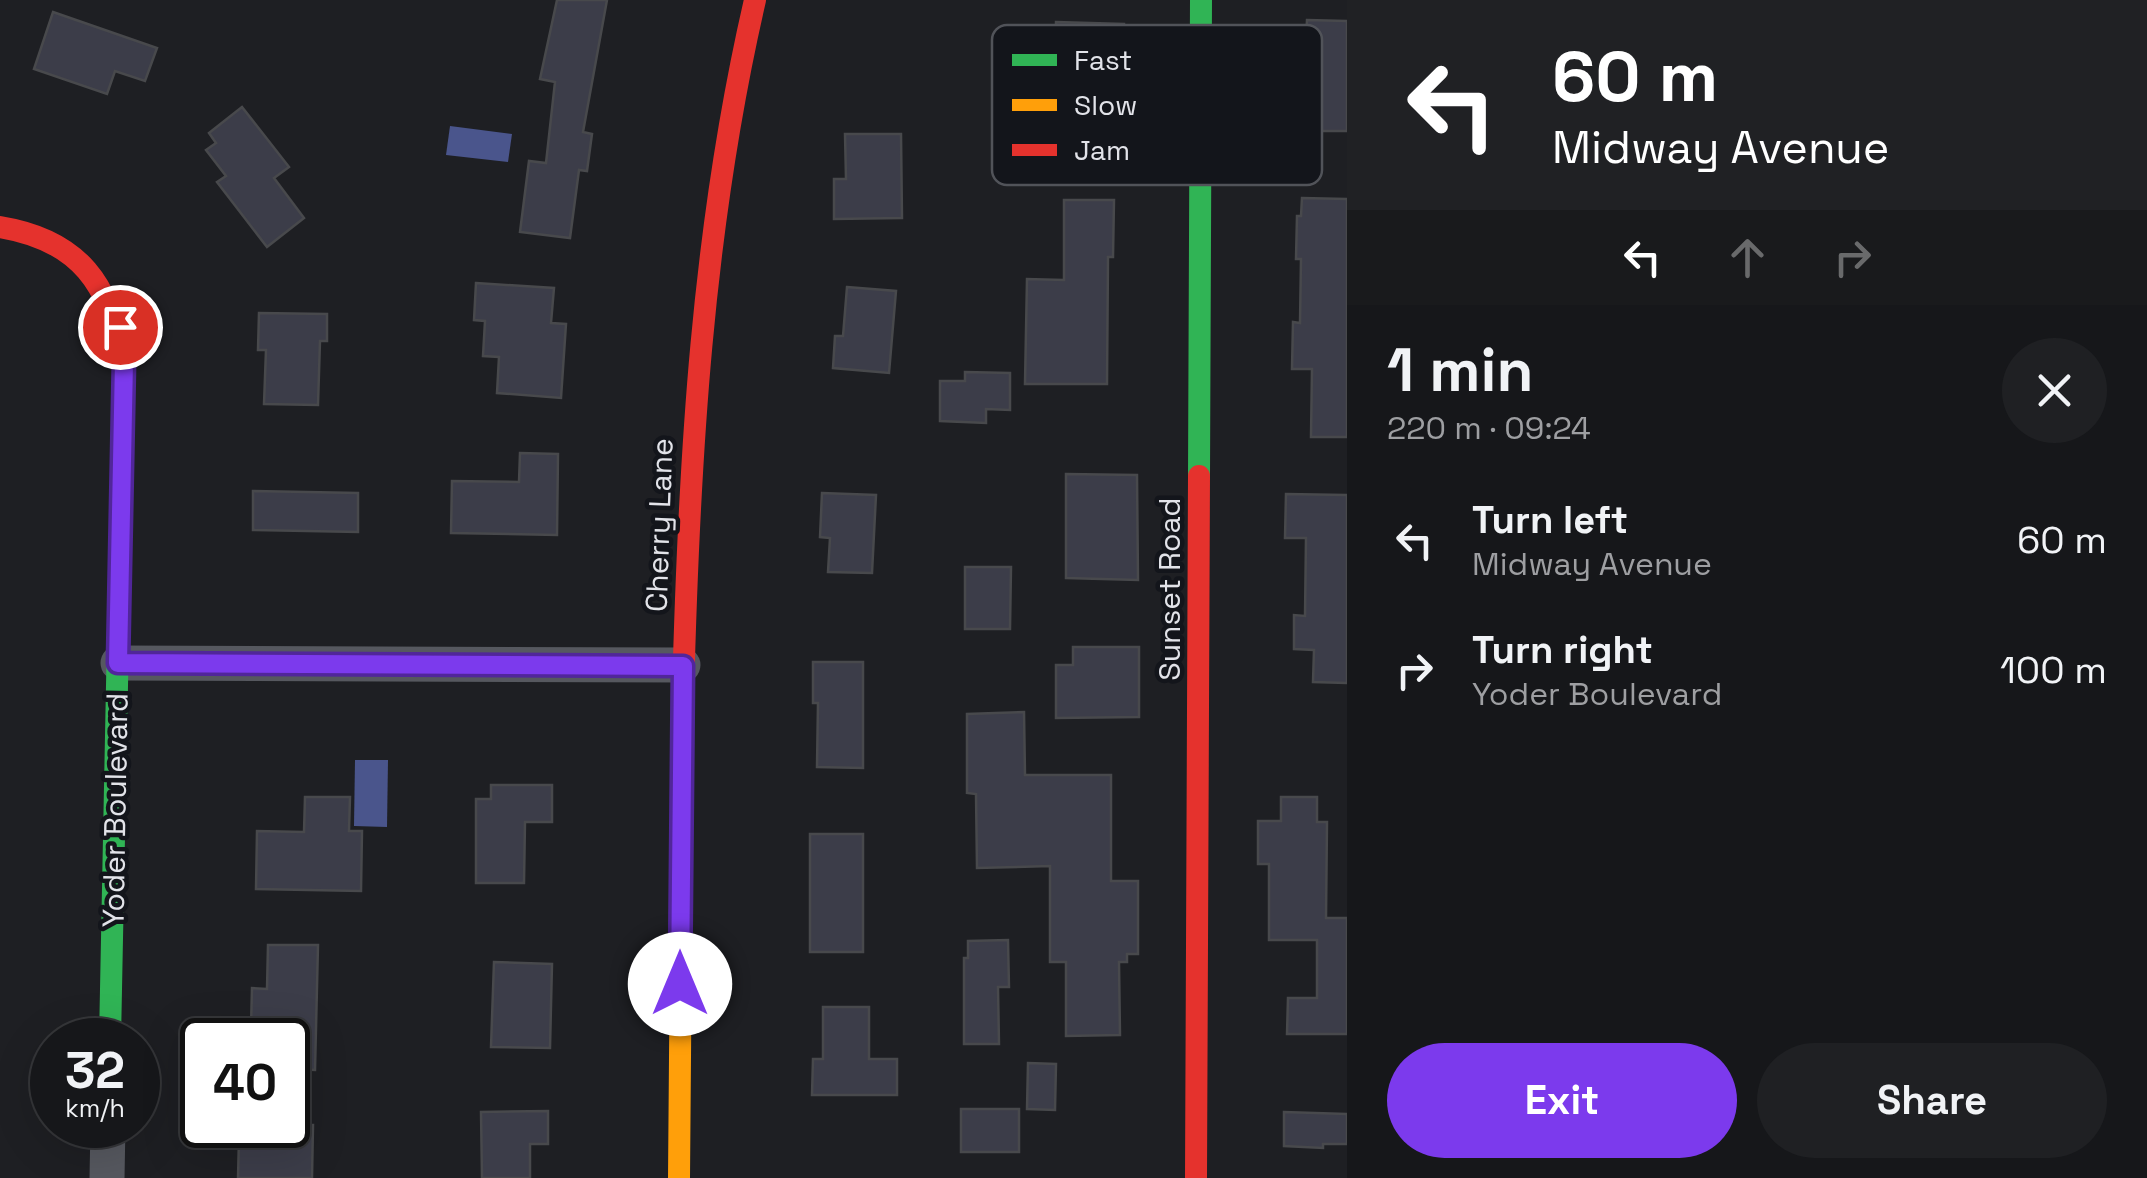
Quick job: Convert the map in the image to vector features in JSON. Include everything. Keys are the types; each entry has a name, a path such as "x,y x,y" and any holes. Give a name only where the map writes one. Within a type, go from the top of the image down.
{"street":[{"name":"Cherry Lane","path":"680,1178 683,666 692,432 708,246 733,92 756,0"},
{"name":"Sunset Road","path":"1201,0 1201,25"},
{"name":"Sunset Road","path":"1196,1178 1200,185"},
{"name":"Yoder Boulevard","path":"0,228 28,232 60,246 87,267 107,295 120,327 124,361 110,1018"},
{"path":"118,663 683,666"},
{"path":"107,1178 108,1148"}],"water":[{"path":"450,126 512,134 508,162 446,155"},
{"path":"355,760 388,760 387,827 354,826"}],"building":[{"path":"557,0 607,0 583,132 592,134 587,171 579,170 570,238 520,232 529,161 546,163 555,82 540,79"},
{"path":"53,12 157,48 145,81 115,71 107,94 34,69"},
{"path":"1307,20 1347,21 1347,131 1322,131 1322,25 1307,25"},
{"path":"1056,22 1124,24 1124,25 1056,25"},
{"path":"242,107 289,167 274,178 304,218 267,247 217,182 226,176 206,150 216,143 209,133"},
{"path":"845,134 901,134 902,218 834,219 834,179 846,179"},
{"path":"1302,198 1347,199 1347,437 1311,437 1312,369 1292,369 1293,322 1300,323 1301,259 1296,259 1297,216 1301,216"},
{"path":"1064,200 1114,200 1113,257 1108,257 1107,384 1025,384 1027,279 1064,280"},
{"path":"476,283 554,288 551,323 566,324 561,398 497,393 499,357 483,356 485,321 474,320"},
{"path":"847,287 896,291 889,373 833,368 835,336 843,336"},
{"path":"259,313 327,314 327,341 320,341 318,405 264,404 266,350 258,350"},
{"path":"965,372 1010,373 1010,410 986,409 986,423 940,421 940,381 965,381"},
{"path":"520,453 558,454 557,535 451,533 452,481 519,482"},
{"path":"1066,474 1137,475 1138,580 1066,578"},
{"path":"253,491 358,493 358,532 253,530"},
{"path":"822,493 876,495 872,573 828,572 830,538 820,537"},
{"path":"1286,494 1347,495 1347,683 1313,682 1314,650 1294,649 1294,615 1305,616 1306,538 1285,538"},
{"path":"965,567 1011,567 1010,629 965,629"},
{"path":"1073,647 1139,647 1139,717 1056,718 1056,665 1073,665"},
{"path":"813,662 863,662 863,768 817,767 818,703 813,703"},
{"path":"1024,712 1025,775 1111,775 1111,881 1138,881 1138,954 1127,954 1127,962 1119,962 1120,1035 1066,1036 1066,962 1050,962 1050,866 977,868 976,794 967,793 967,714"},
{"path":"491,785 552,785 552,822 525,822 524,883 476,883 476,799 491,799"},
{"path":"305,797 350,797 349,831 362,831 361,891 256,889 257,831 304,832"},
{"path":"1281,797 1317,797 1317,822 1327,822 1326,918 1347,918 1347,1034 1287,1034 1288,998 1317,998 1317,940 1269,940 1269,864 1258,864 1258,821 1281,821"},
{"path":"810,834 863,834 863,952 810,952"},
{"path":"1008,940 1009,987 998,987 999,1044 964,1044 964,958 968,958 968,941"},
{"path":"268,945 318,945 315,1070 310,1070 310,1018 251,1018 252,988 267,989"},
{"path":"494,962 552,964 550,1048 491,1047"},
{"path":"823,1007 869,1007 869,1059 897,1059 897,1095 812,1095 813,1059 823,1059"},
{"path":"1028,1063 1056,1064 1055,1110 1027,1109"},
{"path":"961,1109 1019,1109 1019,1152 961,1152"},
{"path":"548,1111 548,1144 530,1144 530,1178 482,1178 481,1112"},
{"path":"1284,1112 1347,1114 1347,1144 1323,1144 1323,1148 1284,1146"},
{"path":"313,1125 312,1178 238,1178 239,1148 310,1148"}],"traffic: fast":[{"path":"1201,0 1201,25"},
{"path":"1199,476 1200,185"},
{"path":"110,1018 118,635"}],"traffic: slow":[{"path":"679,1178 683,695"}],"traffic: jam":[{"path":"683,695 689,520 701,346 722,172 755,0"},
{"path":"0,227 28,233 71,255 100,289 118,334 124,361 118,635"},
{"path":"1196,1178 1199,476"}],"route":[{"path":"120,327 124,361 118,663 683,666 680,984"}]}
